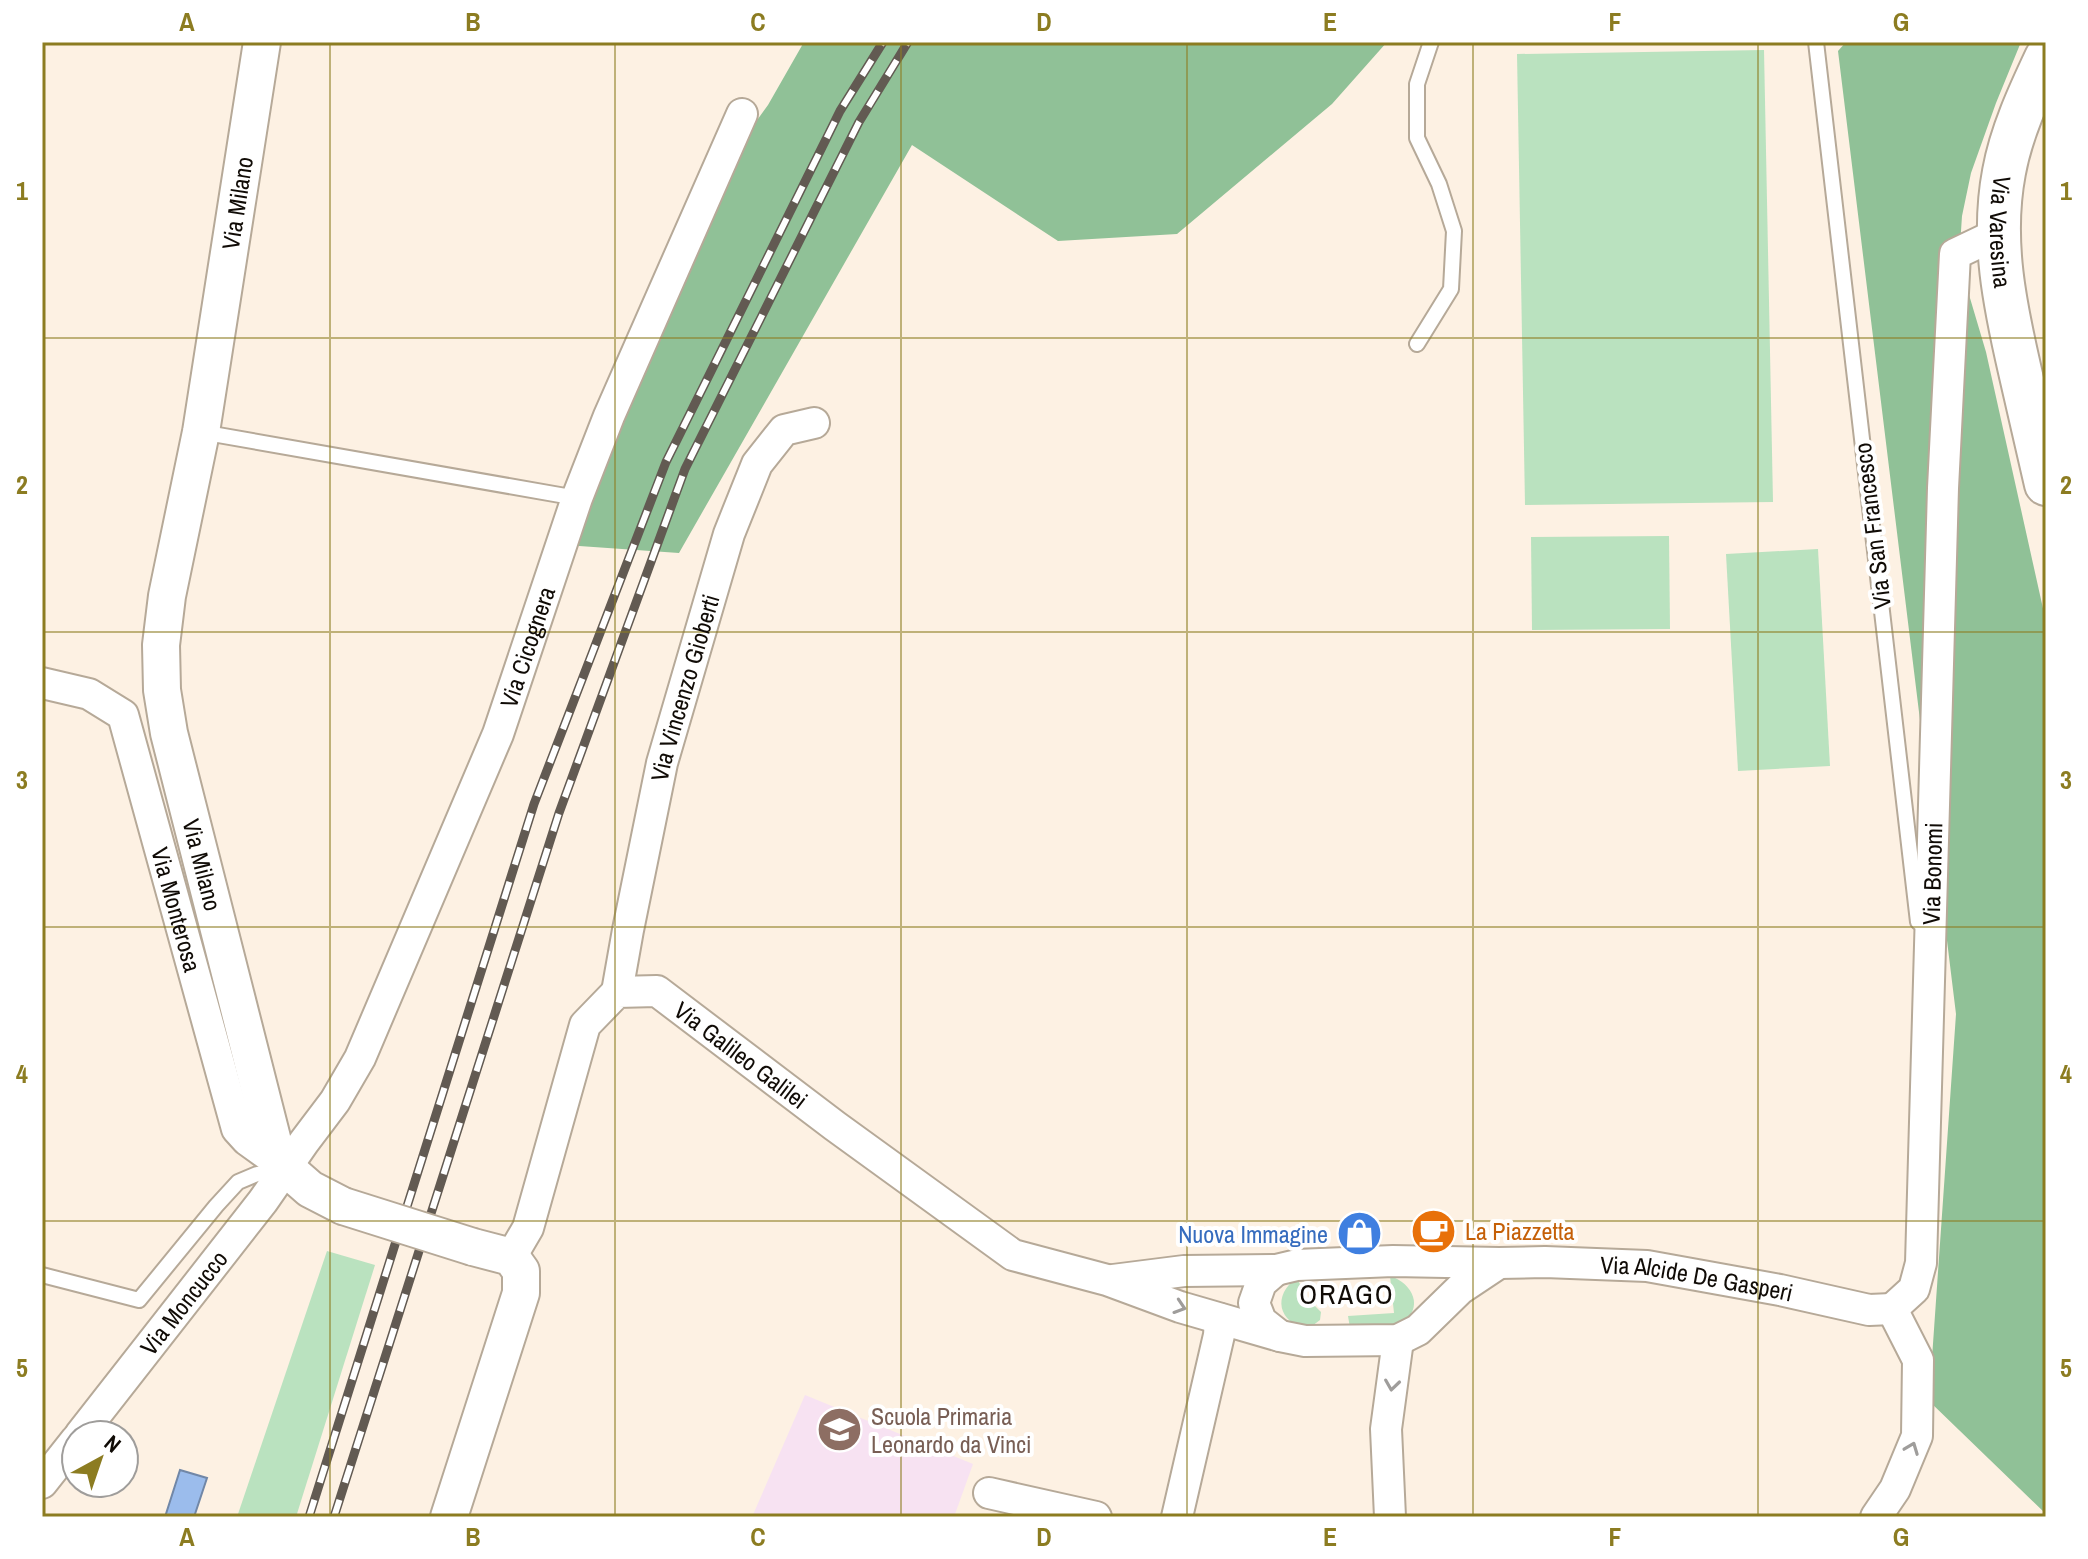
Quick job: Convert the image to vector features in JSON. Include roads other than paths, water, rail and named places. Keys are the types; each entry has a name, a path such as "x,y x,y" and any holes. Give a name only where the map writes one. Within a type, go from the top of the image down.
{"main road":[{"name":"Via Varesina","path":"2046,58 2011,144 2004,173 1999,233 2001,281 2007,318 2025,364 2046,484"}],"street":[{"name":"Via Milano","path":"262,42 201,432 167,596 161,645 162,690 169,733 265,1117 286,1168 310,1189 343,1206 511,1257"},
{"name":"Via Cicognera","path":"286,1168 335,1101 360,1058 498,734 577,498 609,416 742,114"},
{"name":"Via Bonomi","path":"1892,1309 1914,1289 1921,1263 1943,488 1955,254 1999,233"},
{"name":"Via Vincenzo Gioberti","path":"617,992 662,763 729,534 757,464 766,452 784,430 814,423"},
{"name":"Via Monterosa","path":"42,683 89,694 123,715 237,1129 286,1168"},
{"name":"Via Galileo Galilei","path":"617,992 657,991 835,1126 1013,1255 1107,1280 1180,1307 1280,1336 1305,1341 1408,1335"},
{"path":"449,1517 521,1293 521,1271 511,1257 528,1228 585,1025 617,992"},
{"name":"Via Moncucco","path":"93,1419 286,1168"},
{"path":"1390,1517 1386,1429 1408,1335 1428,1308 1428,1290 1417,1273 1393,1261"},
{"name":"Via Alcide De Gasperi","path":"1107,1280 1184,1271 1276,1270 1297,1265 1393,1261 1545,1262 1647,1266 1869,1310 1892,1309"},
{"path":"1408,1335 1460,1289 1499,1263"},
{"path":"1276,1270 1261,1283 1254,1303 1261,1321 1280,1336"},
{"path":"1876,1517 1895,1489 1917,1436 1918,1360 1892,1309"},
{"path":"1177,1517 1219,1335 1220,1319"},
{"path":"42,1483 60,1460"},
{"path":"989,1493 1096,1517"}],"lane":[{"path":"1417,344 1451,289 1454,245 1454,231 1439,184 1417,138 1417,84 1431,42"},
{"name":"Via San Francesco","path":"1816,42 1929,1009"},
{"path":"201,432 577,498"},
{"path":"42,1275 139,1300 238,1182 286,1168"}],"water":[{"path":"180,1470 207,1478 194,1517 165,1517"}],"railway":[{"path":"309,1517 534,804 666,462 840,111 883,42"},
{"path":"334,1517 559,813 685,469 859,122 908,42"}],"place":[{"name":"La Piazzetta","path":"1434,1231"},
{"name":"Nuova Immagine","path":"1359,1234"},
{"name":"Scuola Primaria Leonardo da Vinci","path":"840,1430"}],"district":[{"name":"ORAGO","path":"1347,1294"}]}
